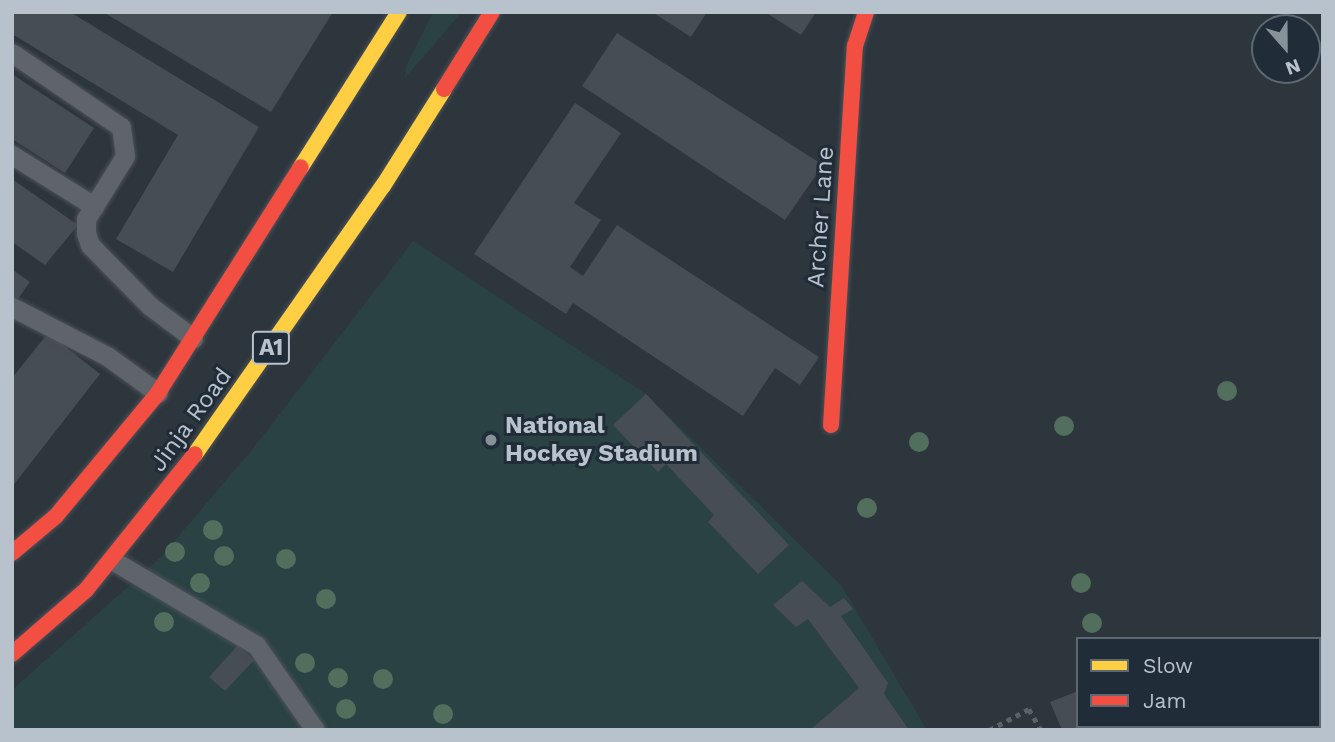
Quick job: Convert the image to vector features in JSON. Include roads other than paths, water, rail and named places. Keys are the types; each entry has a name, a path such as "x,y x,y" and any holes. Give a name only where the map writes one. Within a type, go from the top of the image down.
{"main road":[{"name":"Jinja Road","path":"12,553 56,516 158,393 399,12"},
{"name":"Jinja Road","path":"12,654 112,560 270,351 492,12"},
{"name":"Archer Lane","path":"831,425 855,46 866,12"}],"lane":[{"path":"12,54 121,127 125,156 86,219 90,244 150,306 193,338"},
{"path":"12,155 94,205"},
{"path":"12,307 107,356 158,393"},
{"path":"112,560 256,645 315,730"}],"place":[{"name":"National Hockey Stadium","path":"491,440"}]}
